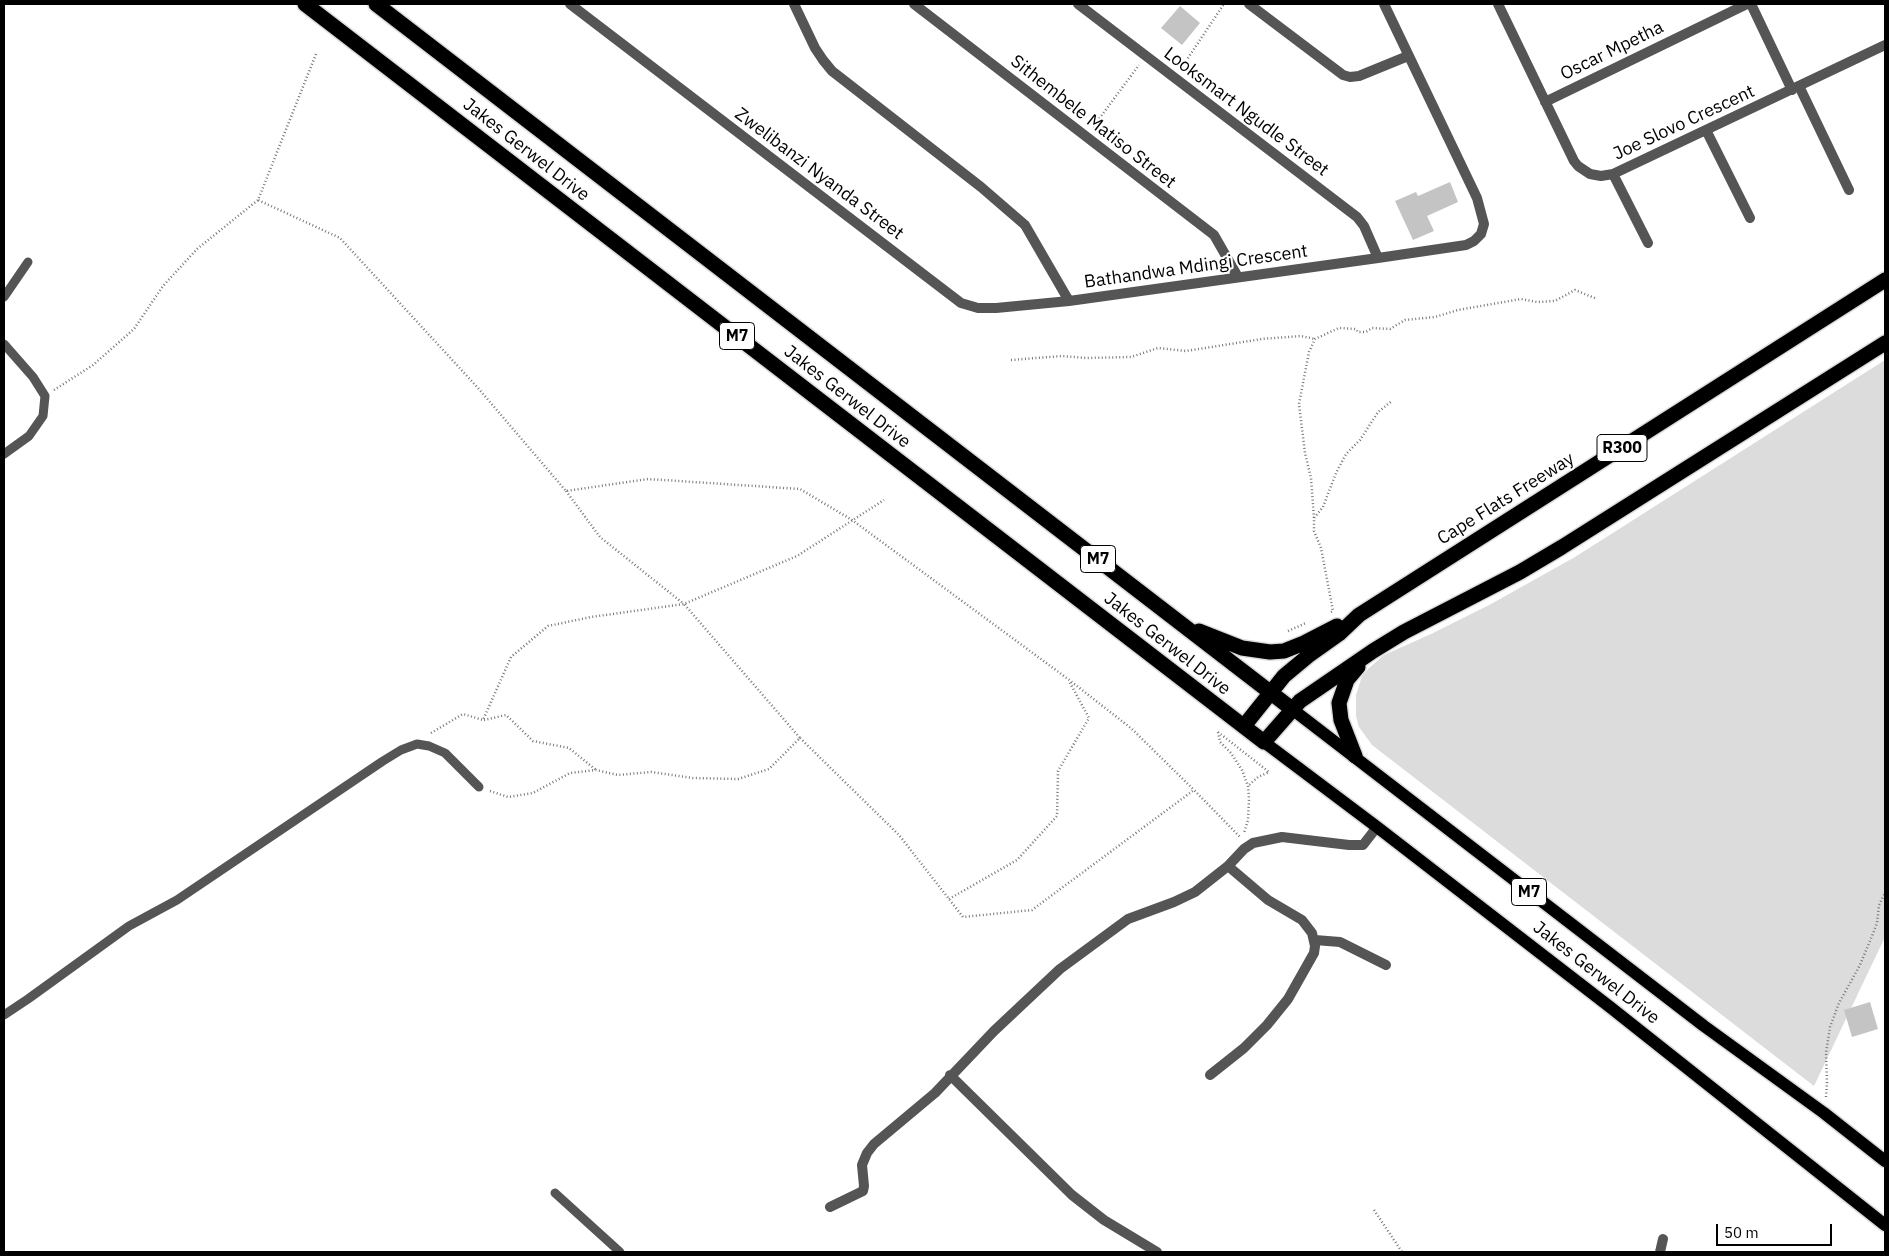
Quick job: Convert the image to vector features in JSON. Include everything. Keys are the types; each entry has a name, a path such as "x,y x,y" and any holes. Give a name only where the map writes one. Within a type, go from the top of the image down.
{"highway":[{"name":"Jakes Gerwel Drive","path":"305,4 1264,742"},
{"name":"Jakes Gerwel Drive","path":"376,4 1292,708"},
{"name":"Cape Flats Freeway","path":"1244,726 1270,692 1296,665 1339,634 1359,615 1885,280"},
{"path":"1264,742 1292,708 1373,651 1404,632 1520,572 1562,547 1885,343"},
{"path":"1188,628 1242,648 1262,652 1284,651 1359,615"},
{"path":"1354,756 1341,720 1339,703 1347,680 1373,651"}],"main road":[{"name":"Jakes Gerwel Drive","path":"1292,708 1696,1020 1824,1113 1885,1161"},
{"name":"Jakes Gerwel Drive","path":"1264,742 1610,1007 1885,1225"}],"street":[{"name":"Zwelibanzi Nyanda Street","path":"570,4 961,303 978,308 996,308 1069,301"},
{"name":"Bathandwa Mdingi Crescent","path":"794,4 815,48 832,70 981,187 1025,225 1069,301 1466,245 1474,241 1481,234 1484,224 1476,198 1384,4"},
{"name":"Sithembele Matiso Street","path":"914,4 1214,236 1238,278"},
{"name":"Looksmart Ngudle Street","path":"1078,4 1357,217 1364,226 1378,258"},
{"path":"1249,4 1342,75 1350,77 1359,76 1408,56"},
{"name":"Oscar Mpetha","path":"1545,102 1747,4"},
{"path":"1751,4 1849,190"},
{"name":"Joe Slovo Crescent","path":"1501,5 1574,161 1590,174 1600,176 1613,174 1885,45"},
{"path":"1706,130 1750,218"},
{"path":"1613,174 1648,243"},
{"path":"830,1207 863,1191 862,1165 867,1153 874,1144 935,1093 994,1031 1060,969 1128,919 1174,902 1194,892 1228,866 1243,844 1282,837 1349,845 1363,844 1377,827"},
{"path":"1210,1075 1244,1048 1267,1025 1288,999 1314,953 1315,940 1302,920 1258,893 1228,866"},
{"path":"1315,940 1340,942 1386,965"},
{"path":"950,1076 1072,1195 1104,1220 1158,1252"},
{"path":"1660,1252 1663,1239"}],"lane":[{"path":"4,297 28,262"},
{"path":"4,344 33,377 45,396 43,416 29,436 4,454"},
{"path":"4,1015 129,926 177,900 383,761 410,746 417,744 429,746 445,753 479,787"},
{"path":"555,1193 620,1252"}],"path":[{"path":"1174,78 1224,4"},
{"path":"45,396 93,365 134,329 163,286 198,249 258,200 316,54"},
{"path":"1086,136 1146,56"},
{"path":"258,200 340,238 478,388 566,491 600,537 684,604 800,738 899,835 963,917 1032,910 1194,790"},
{"path":"1324,615 1333,611 1321,548 1314,531 1311,478 1301,429 1300,404 1309,352 1315,339 1339,328 1356,329 1358,332 1366,332 1372,328 1390,329 1405,320 1435,317 1458,310 1521,299 1537,302 1555,301 1575,290 1597,299"},
{"path":"1011,360 1062,356 1086,358 1131,357 1158,348 1186,351 1212,346 1301,336 1315,339"},
{"path":"1314,518 1324,506 1336,473 1346,454 1360,440 1378,412 1392,401"},
{"path":"566,491 648,479 800,489 852,520 1132,729 1194,790 1243,844"},
{"path":"483,720 511,657 548,626 591,617 684,604 797,556 884,500"},
{"path":"1280,635 1306,623"},
{"path":"948,899 1017,860 1056,816 1058,772 1089,718 1068,680"},
{"path":"410,746 463,714 483,720 506,714 533,741 569,748 596,770"},
{"path":"1243,844 1248,820 1248,786 1242,770 1231,753 1220,742 1218,732 1269,772 1258,777 1248,786"},
{"path":"479,787 508,797 533,792 570,773 596,770 618,775 651,772 693,778 738,779 769,769 800,738"},
{"path":"1824,1113 1827,1083 1826,1053 1830,1027 1872,936 1877,923 1879,905 1885,893"},
{"path":"1374,1210 1402,1252"}],"shaded area":[{"path":"1885,360 1885,937 1814,1086 1372,745 1359,727 1356,716 1356,695 1362,676 1384,655 1491,604 1575,557"}],"building":[{"path":"1180,6 1200,23 1182,45 1161,28"},
{"path":"1450,182 1458,202 1427,216 1434,231 1413,240 1395,201 1416,192 1418,196"},
{"path":"1870,1002 1878,1029 1852,1037 1844,1010"}]}
